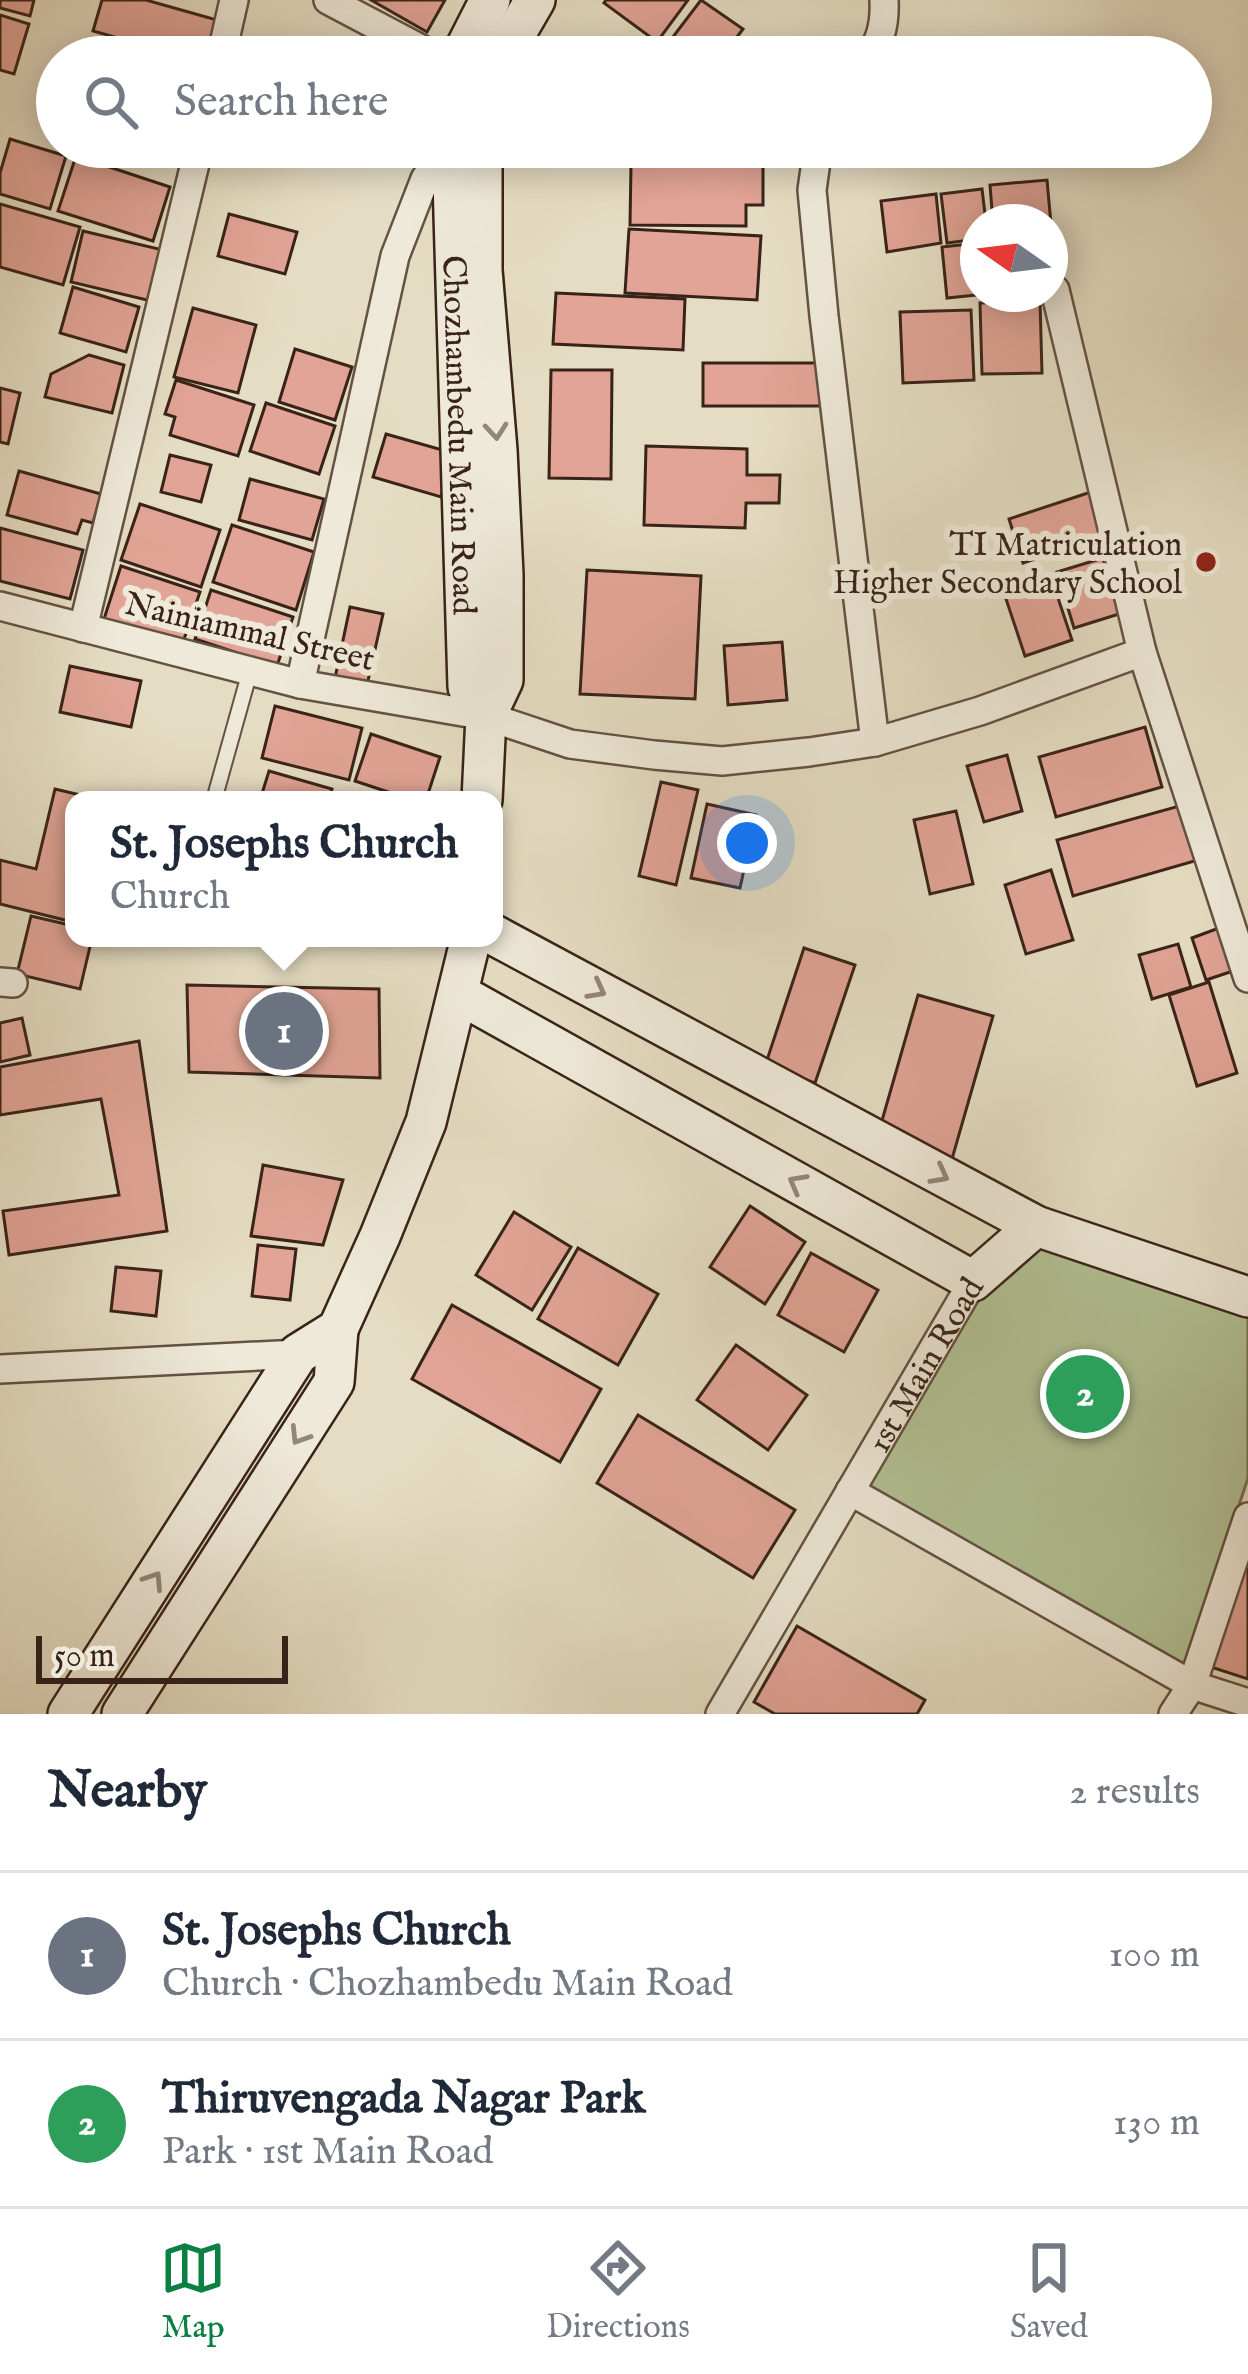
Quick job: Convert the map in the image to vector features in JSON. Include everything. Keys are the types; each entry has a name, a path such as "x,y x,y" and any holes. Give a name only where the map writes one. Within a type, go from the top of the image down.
{"street":[{"path":"226,36 234,0"},
{"path":"328,0 396,36"},
{"path":"472,36 490,0"},
{"path":"514,36 535,0"},
{"path":"879,36 884,0"},
{"path":"83,628 194,168"},
{"path":"300,684 395,256 433,168"},
{"name":"Chozhambedu Main Road","path":"450,168 468,687 486,716"},
{"name":"Chozhambedu Main Road","path":"482,168 482,270 503,575 503,680 486,716 482,791"},
{"path":"815,168 812,190 820,274 875,742"},
{"path":"1060,312 1142,652 1248,977"},
{"name":"Nainiammal Street","path":"0,606 300,684 486,716 570,744 722,760 875,742 980,711 1142,652"},
{"path":"503,940 1036,1226 1248,1298"},
{"path":"122,1714 334,1382 338,1329 426,1122 469,947"},
{"path":"459,994 973,1281"},
{"name":"1st Main Road","path":"730,1710 973,1281 1036,1226"},
{"path":"68,1714 298,1354 338,1329"},
{"path":"0,1369 298,1354"},
{"path":"850,1492 1192,1685 1248,1703"},
{"path":"1173,1714 1192,1685 1248,1517"}],"lane":[{"path":"217,791 250,671"}],"green space":[{"path":"1040,1239 1248,1310 1248,1478 1185,1668 865,1490 981,1294"}],"building":[{"path":"0,0 34,0 30,16 0,8"},
{"path":"102,0 146,0 224,22 220,36 111,36 93,31"},
{"path":"371,0 445,0 427,32"},
{"path":"688,0 661,36 649,36 604,3"},
{"path":"701,0 743,29 738,36 674,36"},
{"path":"0,15 29,24 14,74 0,70"},
{"path":"10,139 36,147 36,168 62,168 50,209 0,194 0,173"},
{"path":"72,168 112,168 170,187 153,241 58,211"},
{"path":"631,168 763,168 763,205 746,205 746,226 630,225"},
{"path":"1047,180 1049,204 992,204 990,185"},
{"path":"982,189 984,204 960,204 960,241 947,243 941,194"},
{"path":"936,194 941,243 887,252 881,201"},
{"path":"0,204 80,227 63,285 0,267"},
{"path":"229,214 297,232 285,274 218,256"},
{"path":"629,229 761,236 757,300 625,293"},
{"path":"83,231 163,250 151,301 71,282"},
{"path":"960,245 960,297 947,298 942,247"},
{"path":"73,287 139,307 126,352 60,333"},
{"path":"556,293 685,299 683,350 553,344"},
{"path":"193,308 256,325 238,393 174,377"},
{"path":"900,312 971,312 974,380 903,383"},
{"path":"980,312 1040,312 1042,373 982,374"},
{"path":"295,349 352,367 335,420 279,402"},
{"path":"89,355 124,365 112,413 45,397 51,374"},
{"path":"703,363 821,363 820,406 703,406"},
{"path":"551,370 612,370 611,479 549,478"},
{"path":"176,380 254,405 238,456 170,435 175,417 165,414"},
{"path":"0,388 20,393 8,444 0,442"},
{"path":"266,403 335,426 319,474 250,451"},
{"path":"386,434 453,453 441,497 373,477"},
{"path":"646,446 747,449 747,475 780,475 779,503 746,503 745,528 644,525"},
{"path":"170,455 211,465 201,502 161,492"},
{"path":"19,471 101,494 93,523 82,520 77,534 7,515"},
{"path":"250,479 324,499 312,540 239,520"},
{"path":"1097,490 1111,533 1023,563 1009,519"},
{"path":"140,504 220,530 201,587 121,560"},
{"path":"232,525 314,552 296,610 213,582"},
{"path":"0,528 83,550 70,599 0,581"},
{"path":"1103,558 1119,614 1074,628 1057,572"},
{"path":"121,566 200,592 182,645 104,619"},
{"path":"587,570 701,576 695,699 580,694"},
{"path":"1051,577 1072,640 1025,656 1004,593"},
{"path":"211,590 293,617 277,666 195,639"},
{"path":"350,607 383,614 367,685 335,678"},
{"path":"782,642 787,700 728,705 724,646"},
{"path":"70,666 141,681 131,727 60,712"},
{"path":"275,706 362,728 349,780 262,758"},
{"path":"1145,727 1162,787 1056,817 1039,757"},
{"path":"371,734 440,757 429,791 385,791 355,781"},
{"path":"1007,755 1022,811 984,822 967,766"},
{"path":"269,771 332,789 331,791 263,791"},
{"path":"661,782 698,790 676,885 639,876"},
{"path":"55,789 65,791 65,920 0,904 0,860 36,869"},
{"path":"1190,803 1205,858 1073,896 1057,840"},
{"path":"707,804 756,815 740,888 691,878"},
{"path":"956,811 973,884 930,894 914,820"},
{"path":"1051,870 1073,940 1026,954 1005,885"},
{"path":"31,916 65,924 65,947 90,947 80,989 17,974"},
{"path":"1227,925 1242,968 1206,980 1192,938"},
{"path":"1178,944 1191,987 1152,999 1139,955"},
{"path":"804,948 855,965 815,1083 765,1066"},
{"path":"1209,982 1237,1073 1197,1086 1169,995"},
{"path":"187,985 379,989 380,1078 189,1072"},
{"path":"918,995 993,1016 952,1159 877,1138"},
{"path":"22,1018 30,1055 0,1062 0,1023"},
{"path":"139,1041 167,1231 9,1255 3,1211 119,1195 101,1099 0,1115 0,1067"},
{"path":"263,1165 343,1180 323,1245 251,1236"},
{"path":"750,1206 805,1242 765,1304 710,1267"},
{"path":"514,1212 571,1247 532,1310 476,1275"},
{"path":"258,1245 296,1249 290,1300 252,1296"},
{"path":"578,1248 658,1294 618,1365 538,1319"},
{"path":"811,1253 878,1290 844,1352 778,1315"},
{"path":"116,1267 161,1271 156,1316 111,1311"},
{"path":"452,1305 601,1389 560,1462 412,1379"},
{"path":"736,1345 807,1395 768,1450 697,1400"},
{"path":"638,1415 795,1510 753,1578 597,1483"},
{"path":"1248,1560 1248,1679 1211,1667"},
{"path":"797,1626 925,1700 917,1714 775,1714 754,1702"}],"place":[{"name":"TI Matriculation Higher Secondary School","path":"1206,562"},
{"name":"St. Josephs Church","path":"284,1031"},
{"name":"Thiruvengada Nagar Park","path":"1085,1394"}]}
